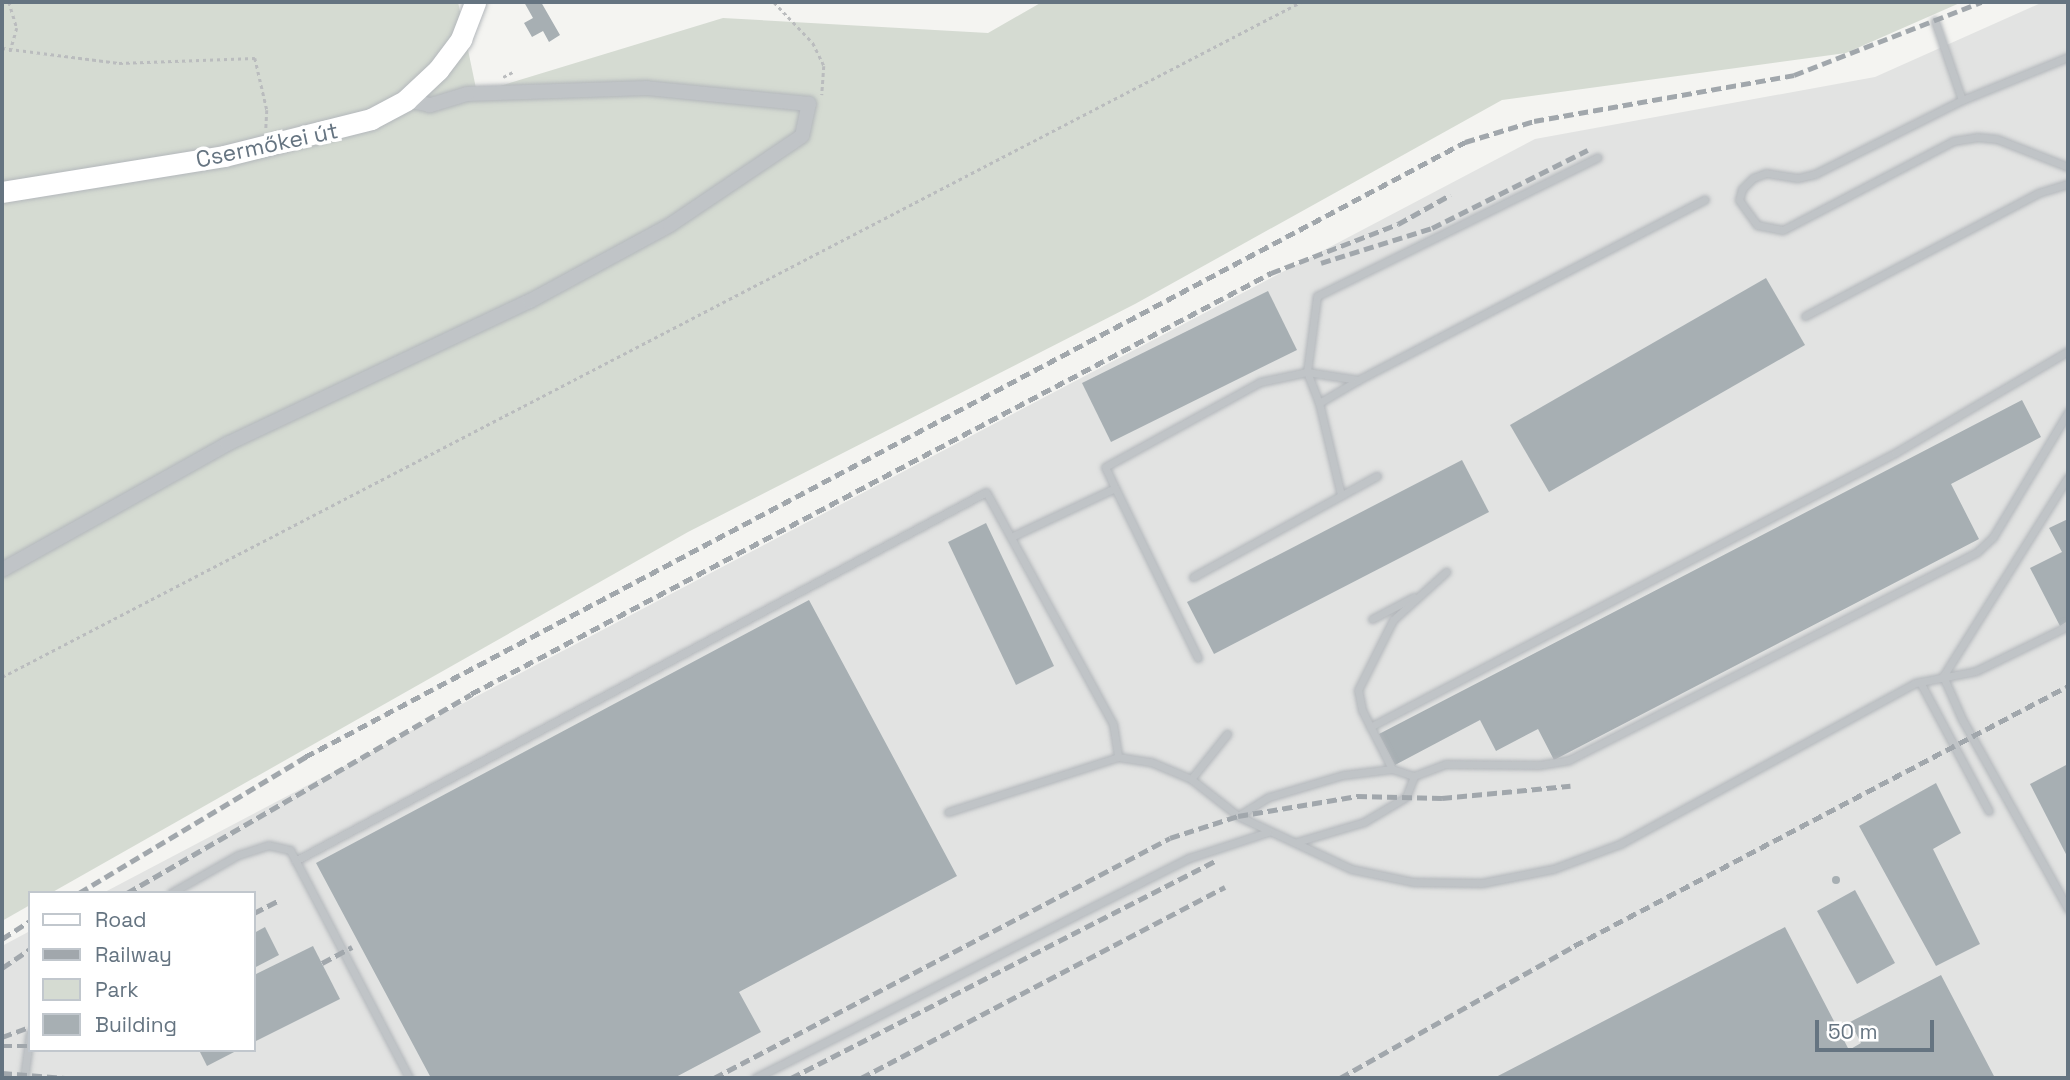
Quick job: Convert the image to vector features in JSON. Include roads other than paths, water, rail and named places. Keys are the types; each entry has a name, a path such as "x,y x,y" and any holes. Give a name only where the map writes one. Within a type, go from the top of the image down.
{"main road":[{"name":"Csermőkei út","path":"2,192 266,146 349,127 406,100 450,55 475,2"}],"street":[{"path":"2,570 227,444 530,301 670,225 802,136 809,104 648,88 467,94 430,105 406,100"}],"lane":[{"path":"1935,21 1962,100"},
{"path":"2068,57 1962,100 1815,174 1797,178 1766,173 1753,178 1742,189 1739,200 1744,213 1771,231 1797,226 1953,141 1977,137 1997,139 2068,167"},
{"path":"1341,495 1319,403 1307,372 1317,296 1598,158"},
{"path":"1805,316 2038,194 2068,184"},
{"path":"1319,403 1357,380 1705,199"},
{"path":"1370,727 1895,453 2068,351"},
{"path":"1198,658 1105,467 1260,382 1307,372 1357,380"},
{"path":"1238,816 1269,797 1318,782 1392,769 1413,776 1445,764 1539,765 1569,760 1977,552 1993,537 2068,412"},
{"path":"1193,577 1377,476"},
{"path":"1944,676 2068,477"},
{"path":"1011,537 1115,488"},
{"path":"295,861 986,492 1113,724 1118,757"},
{"path":"1392,769 1370,727 1359,690 1393,620 1446,572"},
{"path":"1372,619 1424,592"},
{"path":"948,812 1118,757 1151,762 1191,779 1238,816 1350,869 1413,882 1482,883 1553,869 1620,845 1920,682 1976,671 2068,626"},
{"path":"1944,676 1962,719 2068,909"},
{"path":"1920,682 1989,811"},
{"path":"1191,779 1227,734"},
{"path":"1297,842 1364,822 1406,797 1413,776"},
{"path":"755,1078 1189,858 1269,831"},
{"path":"176,891 268,845 290,850 409,1078"},
{"path":"24,1078 28,1048"}],"railway":[{"path":"82,891 305,757 1465,142 1534,121 1794,75 1981,2"},
{"path":"1321,263 1432,228 1588,150"},
{"path":"130,891 471,694 1271,273 1398,224 1450,195"},
{"path":"1340,1078 1574,946 2068,686"},
{"path":"714,1078 1170,838 1238,816 1357,796 1442,798 1570,786"},
{"path":"791,1078 1217,860"},
{"path":"861,1078 1225,887"},
{"path":"256,912 279,900"},
{"path":"2,939 28,922"},
{"path":"322,963 352,947"},
{"path":"2,968 28,950"},
{"path":"2,1037 28,1028"},
{"path":"2,1046 28,1046"},
{"path":"2,1073 65,1078"}]}
